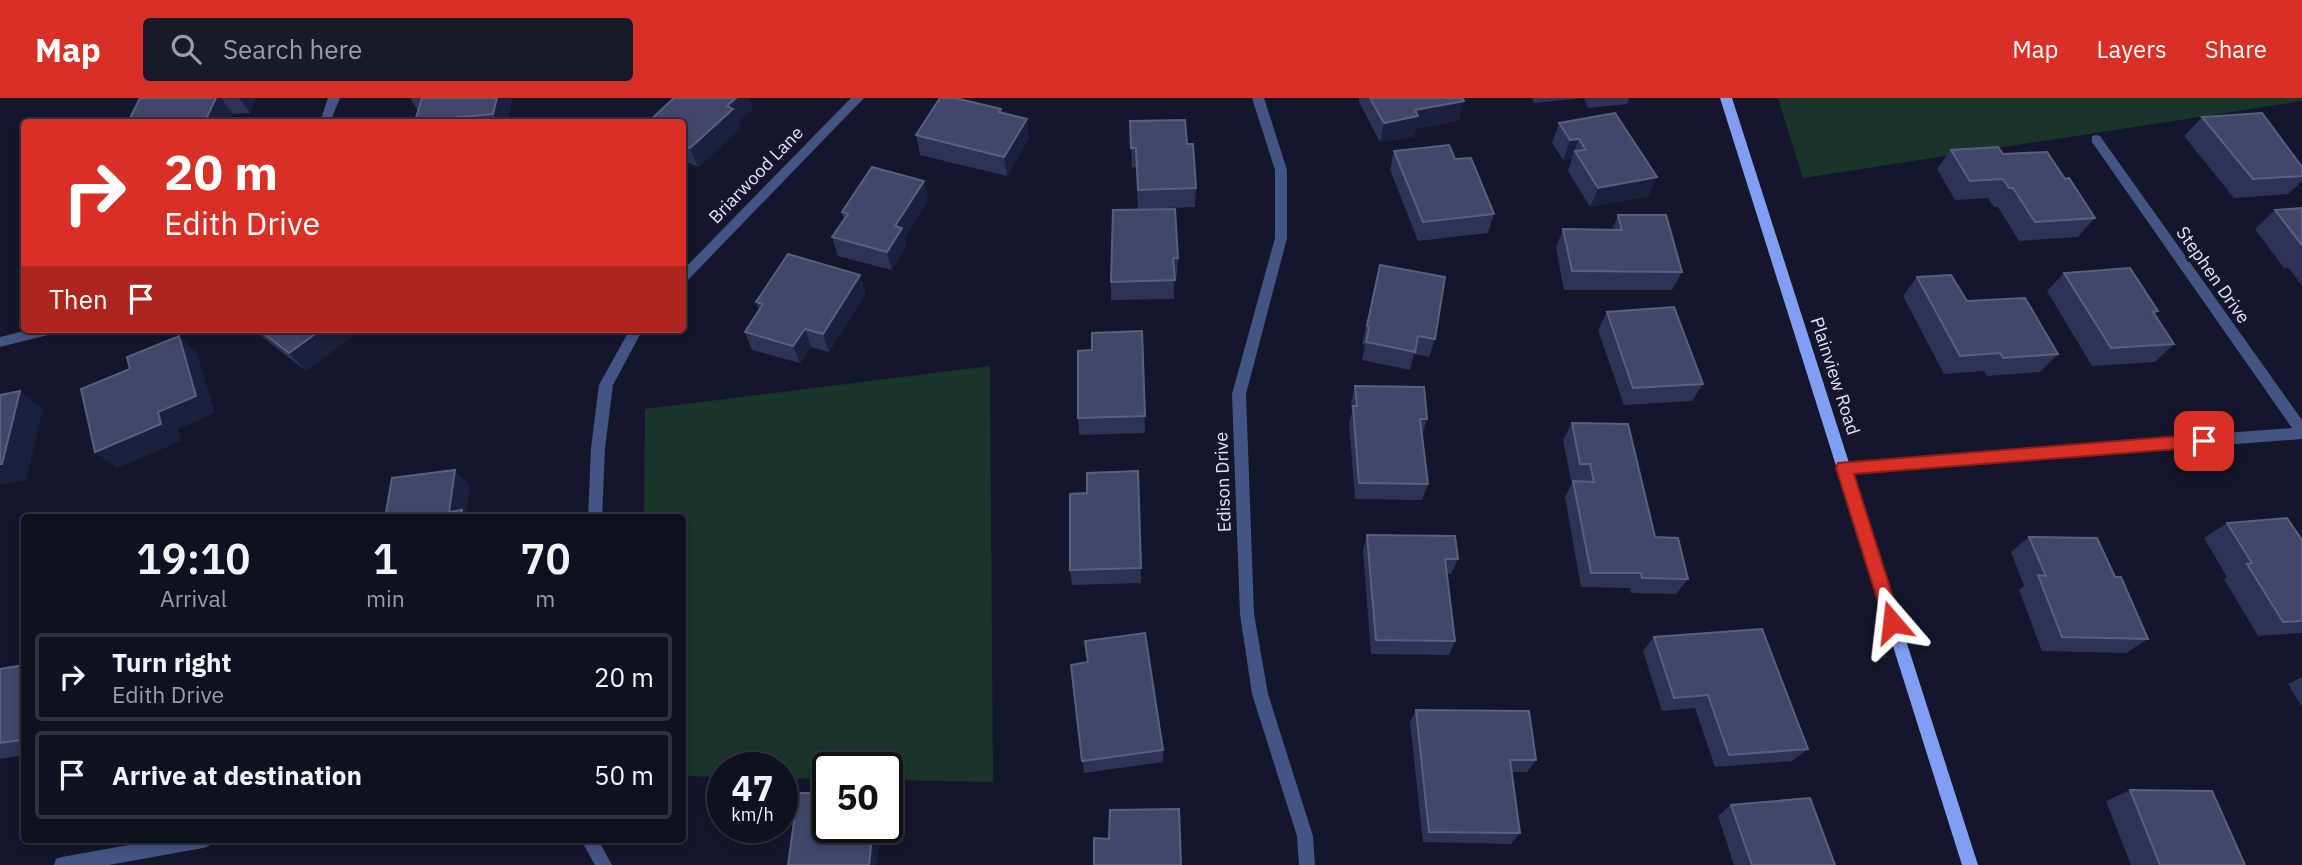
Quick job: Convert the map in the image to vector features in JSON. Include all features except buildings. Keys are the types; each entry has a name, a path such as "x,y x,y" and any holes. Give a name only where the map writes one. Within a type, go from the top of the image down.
{"main road":[{"name":"Plainview Road","path":"1726,98 1970,865"}],"street":[{"path":"326,119 334,98"},
{"name":"Briarwood Lane","path":"686,275 858,98"},
{"name":"Edison Drive","path":"1258,98 1280,170 1281,238 1238,394 1247,614 1260,694 1305,836 1307,865"},
{"name":"Stephen Drive","path":"2096,139 2302,432"},
{"path":"0,342 36,333"},
{"path":"594,514 598,448 606,385 635,333"},
{"path":"1844,468 2302,432"},
{"path":"62,865 186,843"},
{"path":"591,843 604,865"}],"green space":[{"path":"1778,98 2302,98 2302,101 1803,178"},
{"path":"990,366 993,782 903,780 903,752 812,752 812,779 798,778 798,752 707,752 707,777 686,776 686,514 644,514 645,409"}],"route":[{"path":"1892,622 1844,468 2204,441"}]}
